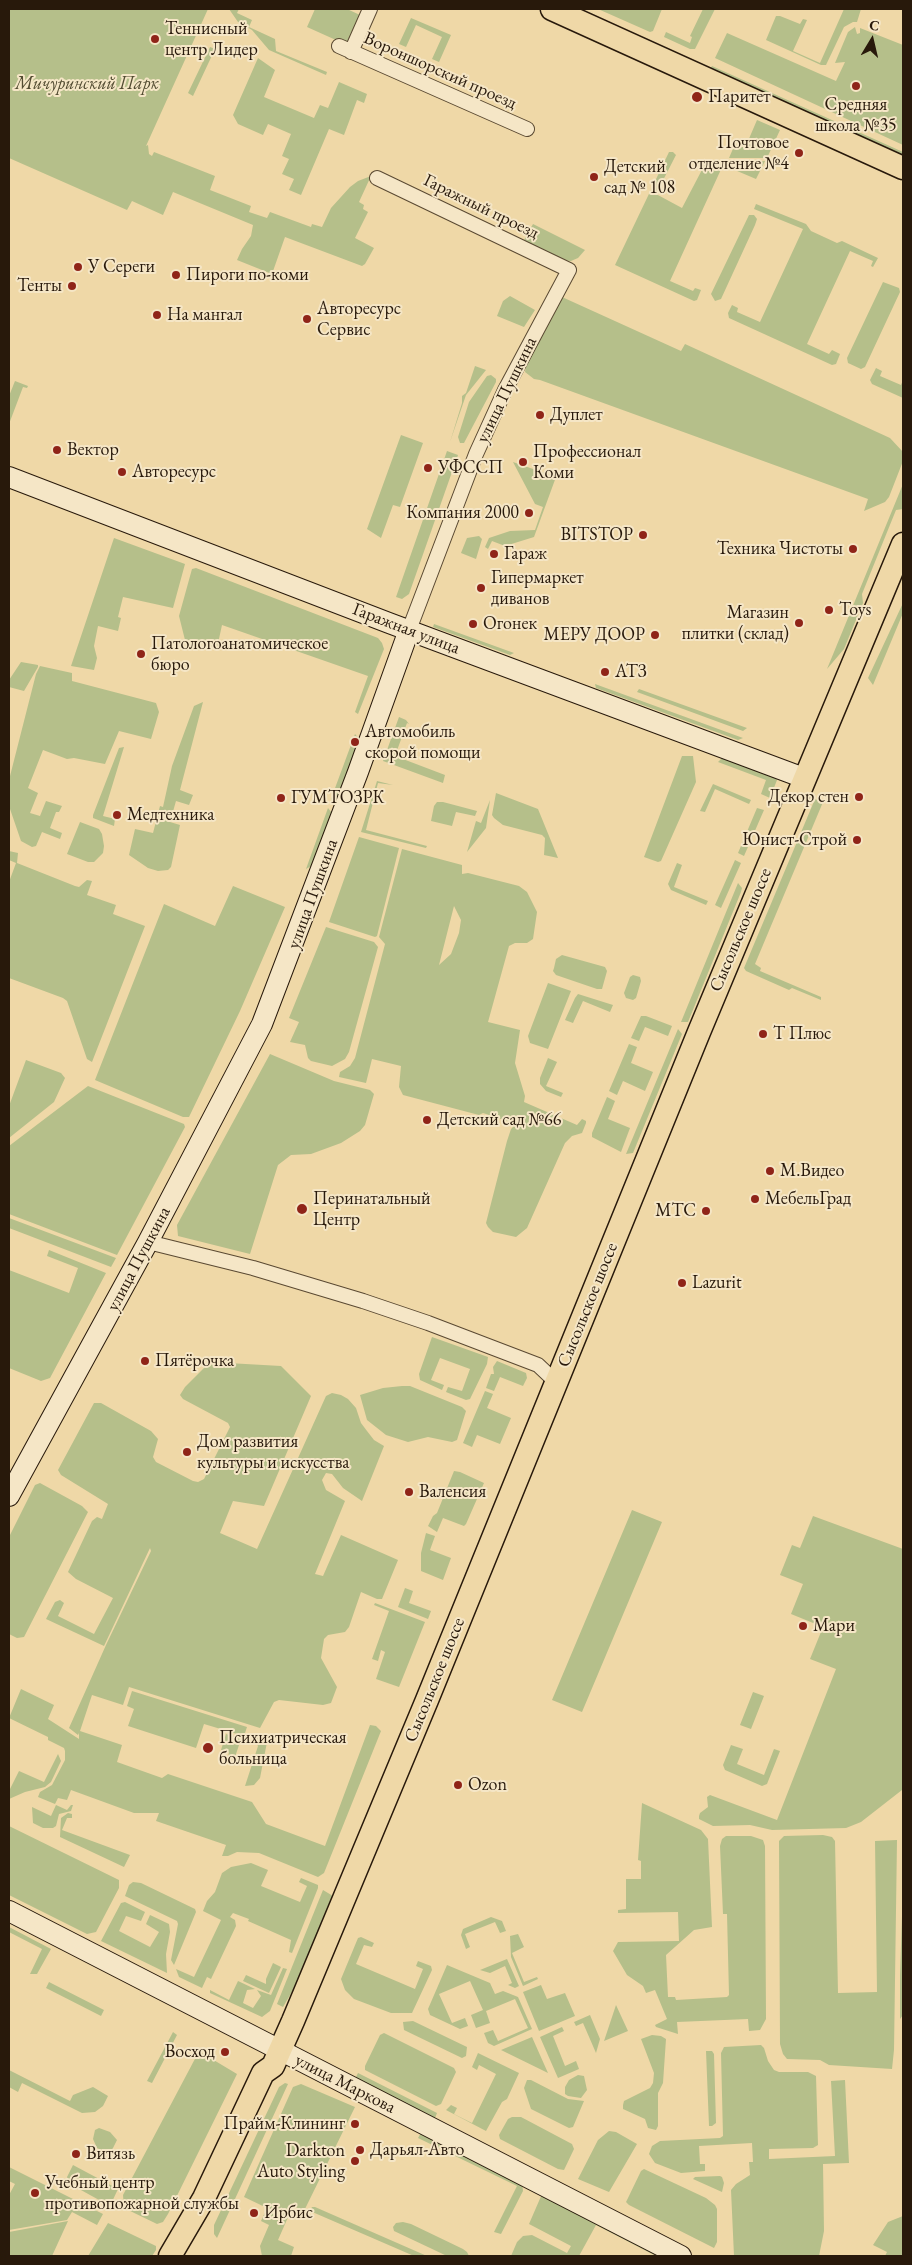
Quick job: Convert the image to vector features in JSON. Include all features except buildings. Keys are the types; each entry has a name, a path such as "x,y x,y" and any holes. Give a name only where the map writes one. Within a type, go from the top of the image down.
{"main road":[{"path":"552,9 903,168"},
{"name":"Сысольское шоссе","path":"170,2256 204,2198 263,2073 276,2058 427,1700 804,778 903,544"},
{"name":"Сысольское шоссе","path":"186,2256 216,2204 266,2099 275,2079 276,2058"}],"street":[{"name":"Вороншорский проезд","path":"370,9 345,49 527,129"},
{"name":"Гаражный проезд","path":"377,178 569,270"},
{"name":"улица Пушкина","path":"9,1496 148,1242 262,1024 355,780 408,630 476,454 505,390 569,270"},
{"name":"Гаражная улица","path":"9,477 408,630 804,778"},
{"path":"148,1242 252,1268 363,1301 428,1323 538,1365 556,1382"},
{"name":"улица Маркова","path":"9,1911 276,2058 681,2256"}],"green space":[{"name":"Мичуринский Парк","path":"9,9 208,9 146,146 148,145 149,154 152,156 154,152 215,176 210,190 251,206 249,212 267,218 270,212 311,227 312,224 322,227 331,208 350,187 358,181 371,176 359,202 364,205 363,209 368,212 355,238 374,248 365,264 362,266 285,237 272,274 237,260 251,236 253,225 173,192 163,215 132,201 127,210 9,158"},
{"path":"229,9 239,9 237,13 252,20 249,27 275,39 276,51 327,72 326,75 269,50 252,30 238,22"},
{"path":"315,9 347,9 360,15 347,45 307,27"},
{"path":"598,9 662,9 653,31 650,32"},
{"path":"703,9 715,9 695,49 690,49 664,37 666,32 690,43 692,37 690,36"},
{"path":"844,9 861,9 857,22 844,27 826,65 821,65 766,40 776,16 800,24 803,19 807,20 793,51 820,63"},
{"path":"411,18 451,35 439,62 432,59 442,37 416,25 406,47 399,44"},
{"path":"855,27 857,34 860,33 860,28 903,45 903,145 715,58 727,33 836,81 845,62 835,63 848,32"},
{"path":"210,47 215,49 193,96 188,93"},
{"path":"258,58 275,70 264,97 314,118 320,105 328,108 339,82 367,94 364,103 357,100 344,135 329,129 301,195 289,190 294,179 282,174 289,159 282,156 291,134 268,124 263,135 238,124 233,115"},
{"path":"712,66 903,152 903,159 709,71"},
{"path":"757,120 780,130 767,158 729,158 735,144 745,148"},
{"path":"669,152 673,152 676,155 656,194 682,208 705,164 765,161 756,179 723,165 670,281 693,291 695,288 701,290 697,300 694,301 615,265"},
{"path":"756,204 806,224 811,231 837,243 842,241 878,258 873,267 871,266 873,261 850,251 807,344 829,354 832,350 840,354 836,364 832,365 729,318 728,313 732,305 738,308 737,312 760,322 803,229 754,209"},
{"path":"749,215 754,215 757,219 755,225 721,299 715,301 711,294"},
{"path":"533,224 585,250 578,258 571,261 558,260 523,242"},
{"path":"883,282 899,288 900,292 865,367 861,369 848,363 847,358"},
{"path":"510,296 535,310 524,327 497,316 503,301"},
{"path":"562,297 681,351 685,344 890,438 903,452 903,461 889,497 885,502 864,511 868,499 534,379 525,372 526,366"},
{"path":"475,366 486,370 466,395 450,442 462,403 462,396 466,393"},
{"path":"876,368 882,371 880,376 901,385 903,380 903,398 872,384 870,380"},
{"path":"491,375 496,379 496,382 464,443 460,443 458,437 469,402 487,376"},
{"path":"15,381 28,386 27,388 23,387 9,424 9,396"},
{"path":"401,435 423,443 400,507 393,505 381,538 367,529"},
{"path":"447,451 458,455 409,594 402,599 396,597"},
{"path":"513,462 556,477 534,537 505,546 492,541 488,549 485,547 489,538 510,531 535,530 543,507 535,504"},
{"path":"903,484 903,509 896,510 862,594 863,603 844,649 827,669"},
{"path":"479,536 482,539 476,559 461,553 467,538"},
{"path":"114,538 185,564 173,608 123,597 118,617 121,618 118,631 98,626 94,646 97,658 94,670 71,666"},
{"path":"196,568 378,638 384,649 358,714 355,712 368,676 222,625 217,648 185,640 179,616 192,569"},
{"path":"903,603 903,613 873,685 868,678"},
{"path":"434,624 514,653 510,655 433,627"},
{"path":"21,662 38,665 24,691 9,687 9,680"},
{"path":"40,666 72,673 72,681 156,703 159,712 151,739 119,731 105,764 74,758 67,759 43,750 28,788 38,793 30,813 40,816 46,801 62,806 59,812 56,812 50,828 62,833 60,839 42,832 36,846 32,847 21,841 9,806 9,780 36,674"},
{"path":"595,684 743,738 738,740 596,688"},
{"path":"639,689 747,728 743,731 637,692"},
{"path":"203,702 180,790 193,795 189,805 176,801 170,822 180,825 171,867 168,870 158,871 148,868 129,855 135,829 153,833 160,806 163,807 172,766 194,706"},
{"path":"399,717 406,720 409,724 407,723 395,756 445,775 443,783 383,761"},
{"path":"355,734 360,740 337,801 333,803 331,799"},
{"path":"124,747 103,816 115,819 114,826 93,818 93,815 119,748"},
{"path":"682,756 693,756 696,782 661,861 658,862 644,857"},
{"path":"724,756 774,775 777,780 770,798 761,794 766,780 718,762"},
{"path":"377,781 393,785 378,783 366,830 427,846 426,848 361,832"},
{"path":"713,784 751,800 749,804 715,789 705,812 700,811"},
{"path":"496,793 538,809 558,858 544,855 545,838 542,835 503,825 494,818 492,815"},
{"path":"815,799 823,802 755,964 761,968 760,971 821,997 821,1000 792,988 789,990 746,971 744,968"},
{"path":"490,800 486,828 467,852 476,821 481,823"},
{"path":"437,802 477,811 475,816 456,812 452,826 431,821 434,806"},
{"path":"328,808 332,813 313,865 306,869"},
{"path":"757,808 764,810 744,856 738,853"},
{"path":"80,822 99,829 102,834 103,853 94,862 88,862 67,854"},
{"path":"359,837 399,848 377,936 375,937 329,922"},
{"path":"402,849 462,865 462,874 468,873 519,886 527,892 537,912 533,939 527,943 515,943 509,946 488,1022 520,1030 515,1063 525,1096 524,1102 577,1125 582,1119 586,1123 582,1133 572,1136 565,1143 527,1228 516,1237 493,1232 486,1223 507,1141 511,1129 516,1124 483,1113 479,1115 403,1095 399,1087 401,1066 372,1059 366,1083 339,1077 340,1072 350,1066 355,1058 385,944 379,937","holes":["454,906 461,920 459,933 451,954 439,965"]},
{"path":"9,851 18,853 17,863 75,886 79,887 87,880 92,881 87,895 116,905 113,914 145,926 92,1062 87,1059 67,1001 9,978 9,882 16,863 9,860"},
{"path":"735,860 741,863 721,908 715,905"},
{"path":"677,863 682,865 674,887 708,901 706,905 671,890 668,884"},
{"path":"738,883 742,888 741,892 688,1022 681,1022"},
{"path":"233,886 285,907 240,1011 189,1117 183,1117 95,1080 164,904 215,926"},
{"path":"326,927 374,942 378,947 349,1052 345,1059 332,1066 311,1061 308,1058 305,1045 290,1042 299,1022 289,1018"},
{"path":"562,955 605,967 607,971 602,989 556,975 553,971 556,959"},
{"path":"633,975 640,977 641,981 636,998 633,1000 626,998 624,993 630,977"},
{"path":"548,983 571,991 548,1049 530,1043 528,1036"},
{"path":"578,994 613,1005 610,1012 583,1001 573,1023 565,1020"},
{"path":"641,1016 646,1016 672,1026 668,1036 645,1027 639,1041 631,1038"},
{"path":"678,1029 682,1034 633,1153 626,1154"},
{"path":"629,1044 637,1047 631,1063 653,1072 645,1091 623,1081 617,1095 609,1091"},
{"path":"270,1054 334,1081 370,1090 374,1094 365,1125 360,1131 341,1143 311,1154 291,1155 278,1165 250,1254 178,1236 177,1225"},
{"path":"548,1058 557,1062 546,1086 563,1093 561,1097 546,1091 540,1084 540,1078"},
{"path":"26,1060 61,1073 65,1078 54,1102 9,1138 9,1106"},
{"path":"88,1086 184,1124 185,1127 117,1255 9,1214 9,1146"},
{"path":"607,1097 615,1101 608,1119 630,1128 621,1152 592,1137"},
{"path":"9,1218 116,1258 111,1267 9,1228"},
{"path":"49,1250 106,1273 50,1378 41,1381 9,1368 9,1270 69,1293 78,1268 47,1256"},
{"path":"432,1337 488,1357 487,1364 470,1399 466,1400 446,1392 448,1387 462,1391 470,1369 440,1358 431,1380 444,1385 442,1390 420,1380 419,1374"},
{"path":"497,1361 526,1373 527,1378 523,1386 500,1377 494,1391 486,1388 491,1374 494,1374 493,1367"},
{"path":"210,1362 281,1366 311,1396 264,1506 233,1501 220,1533 257,1549 326,1396 332,1393 348,1399 356,1408 361,1423 367,1431 374,1440 384,1446 362,1501 343,1488 332,1474 326,1473 322,1480 326,1490 345,1501 315,1574 323,1576 341,1535 398,1560 382,1599 377,1599 361,1592 349,1627 345,1632 328,1635 324,1639 321,1658 337,1687 331,1703 323,1705 279,1700 274,1702 260,1728 129,1687 123,1705 92,1695 80,1731 122,1745 117,1762 162,1778 168,1774 252,1802 266,1824 325,1846 370,1725 376,1726 381,1731 324,1873 318,1877 259,1853 237,1852 228,1856 222,1856 226,1845 156,1821 159,1813 134,1813 71,1790 67,1800 58,1798 55,1804 38,1797 40,1792 52,1785 65,1760 64,1748 48,1740 48,1737 9,1718 21,1689 54,1705 48,1719 79,1739 79,1733 78,1735 69,1728 151,1551 150,1548 104,1646 46,1619 55,1602 60,1600 64,1603 58,1616 94,1634 113,1598 76,1579 68,1572 92,1521 97,1517 102,1519 108,1504 61,1475 58,1470 94,1403 101,1403 151,1431 158,1439 153,1457 156,1462 193,1481 198,1482 204,1479 230,1427 228,1423 183,1399 180,1395 185,1387"},
{"path":"410,1386 462,1407 466,1411 457,1440 452,1442 428,1437 408,1442 386,1435 367,1420 360,1395 383,1388"},
{"path":"485,1391 493,1394 487,1408 511,1418 500,1444 477,1435 472,1447 463,1443"},
{"path":"454,1471 484,1483 466,1524 464,1526 443,1518 437,1532 428,1526 433,1516 437,1513"},
{"path":"40,1483 82,1506 88,1512 24,1637 17,1638 9,1634 9,1537 35,1485"},
{"path":"632,1510 662,1522 582,1712 552,1700"},
{"path":"813,1516 903,1549 902,1790 861,1822 846,1828 772,1830 750,1825 713,1826 699,1819 700,1813 708,1807 707,1797 710,1795 777,1820 836,1669 810,1659 823,1627 791,1614 803,1584 780,1575 792,1545 800,1548"},
{"path":"426,1533 435,1536 430,1550 451,1558 443,1580 421,1571 421,1553"},
{"path":"405,1588 413,1591 409,1603 431,1611 428,1619 398,1607"},
{"path":"375,1603 425,1622 399,1687 376,1679 385,1652 381,1650 378,1661 372,1659 389,1611 374,1605"},
{"path":"132,1691 247,1727 244,1736 204,1724 196,1748 128,1726 134,1709 127,1706"},
{"path":"753,1692 764,1696 751,1729 740,1725"},
{"path":"226,1734 241,1739 234,1760 228,1758 229,1752 221,1750"},
{"path":"259,1734 268,1737 260,1778 254,1785 245,1786 258,1746 255,1741"},
{"path":"731,1745 743,1749 737,1764 764,1775 774,1749 780,1751 767,1784 762,1786 725,1770 723,1765"},
{"path":"58,1754 61,1761 51,1782 45,1787 25,1792 9,1799 9,1791 19,1771 44,1782"},
{"path":"642,1803 701,1830 708,1839 712,1927 694,1930 666,1955 668,1997 675,1997 676,2000 727,1997 729,1995 727,1914 723,1914 720,1846 722,1839 726,1836 751,1836 763,1840 765,1846 766,2019 760,2030 749,2031 748,2019 677,2022 678,2034 656,2027 655,2025 667,2019 655,1990 646,1993 643,1986 627,1975 613,1951 618,1942 679,1941 678,1912 618,1913 618,1910 626,1909 626,1879 641,1879 641,1861 638,1860"},
{"path":"56,1805 67,1810 73,1805 71,1811 59,1814 56,1826 53,1828 43,1828 33,1823 32,1807 51,1816"},
{"path":"68,1813 72,1814 72,1818 67,1818 62,1830 130,1855 124,1867 60,1837 61,1818"},
{"path":"9,1826 119,1880 119,1888 96,1932 87,1934 9,1895"},
{"path":"823,1835 832,1837 835,1841 838,1993 877,1992 875,1841 897,1840 894,2050 892,2069 829,2065 820,2060 787,2059 783,2054 780,2044 779,1841 784,1836"},
{"path":"251,1863 268,1870 261,1886 300,1902 307,1886 299,1882 301,1878 318,1885 292,1953 289,1952 291,1940 233,1913 230,1917 235,1920 236,1926 211,1979 207,1977 202,1988 179,1977 176,1969 194,1977 221,1920 203,1911 207,1901 215,1892 222,1873 231,1867"},
{"path":"133,1882 141,1883 195,1909 196,1912 174,1965 171,1960 177,1921 125,1896 129,1885"},
{"path":"903,1887 903,2015 900,2019 900,1975"},
{"path":"323,1890 333,1896 293,1990 283,2007 277,2004"},
{"path":"125,1902 145,1912 141,1921 126,1916 119,1931 150,1947 159,1932 146,1924 150,1915 169,1924 170,1932 166,1954 167,1973 101,1941 121,1903"},
{"path":"491,1917 502,1921 506,1931 500,1933 495,1922 465,1934 470,1947 466,1949 461,1935 463,1929"},
{"path":"9,1927 51,1949 37,1974 30,1974 42,1949 9,1932"},
{"path":"518,1934 524,1947 512,1953 524,1982 537,1977 538,1979 523,1986 511,1957 510,1936"},
{"path":"361,1937 374,1943 372,1947 364,1945 356,1964 415,1989 423,1969 416,1966 418,1961 431,1966 432,1970 412,2013 391,2013 354,1999 345,1990 341,1979 358,1938"},
{"path":"507,1959 519,1986 515,1988 508,1985 512,1983 505,1966 490,1973 480,1970"},
{"path":"273,1963 281,1967 269,1993 243,1981 246,1975 266,1984 266,1979"},
{"path":"447,1965 490,1983 495,1994 503,1991 518,1997 532,2029 494,2046 488,2043 484,2033 493,2030 498,2041 528,2028 515,1999 486,2011 490,2023 476,2028 471,2015 483,2010 470,1981 439,1994 452,2023 465,2018 468,2026 460,2029 430,2015 428,2009"},
{"path":"283,1968 287,1969 270,2011 262,2017 210,1993 210,1990 229,2000 238,1981 255,1989 247,1990 243,2003 253,2008 261,1996 257,1990 271,1995"},
{"path":"49,1982 104,2010 101,2016 46,1988"},
{"path":"541,1985 547,1999 565,1993 575,2016 539,2031 523,1992"},
{"path":"616,2005 628,2031 604,2041"},
{"path":"590,2015 600,2039 596,2053 583,2023 576,2026 574,2022"},
{"path":"413,2021 467,2047 466,2056 462,2058 404,2030 403,2022"},
{"path":"562,2027 564,2031 553,2036 565,2066 576,2061 579,2069 558,2078 540,2037"},
{"path":"173,2032 177,2035 152,2083 147,2081"},
{"path":"384,2033 454,2068 456,2072 441,2104 436,2106 365,2070 365,2066 380,2035"},
{"path":"652,2035 661,2036 666,2039 663,2083 658,2093 658,2126 656,2130 648,2128 645,2119 623,2109 624,2101 650,2088 653,2083 654,2073 641,2039"},
{"path":"532,2037 548,2073 501,2050"},
{"path":"761,2045 774,2070 779,2072 808,2072 816,2076 818,2145 813,2148 769,2149 769,2159 835,2156 831,2081 845,2080 849,2163 823,2164 824,2231 819,2256 734,2256 731,2190 736,2184 750,2175 749,2162 753,2162 752,2143 699,2146 700,2164 705,2164 705,2171 681,2173 655,2163 649,2154 652,2146 660,2141 720,2138 723,2136 721,2053 724,2047"},
{"path":"706,2051 712,2051 714,2054 716,2123 712,2126 709,2126"},
{"path":"202,2053 237,2074 168,2214 163,2222 157,2224 124,2208 123,2195 197,2055"},
{"path":"478,2053 519,2073 507,2099 502,2102 486,2131 446,2110 451,2105 457,2108 454,2114 472,2123 496,2074 479,2065 477,2070 472,2067"},
{"path":"9,2070 70,2101 73,2095 93,2087 108,2096 103,2106 95,2112 82,2113 22,2083 18,2092 9,2087"},
{"path":"358,2073 437,2113 435,2118 433,2119 355,2079"},
{"path":"578,2075 584,2076 587,2090 581,2098 568,2096 565,2094 565,2087 569,2080"},
{"path":"527,2080 531,2080 568,2099 584,2101 573,2127 569,2128 531,2109 524,2088"},
{"path":"285,2083 288,2084 217,2238 214,2234 214,2225 279,2087"},
{"path":"301,2084 355,2107 304,2211 293,2206 278,2240 294,2247 291,2256 262,2256 260,2246 269,2225 261,2221 267,2208 244,2197 293,2087"},
{"path":"521,2117 572,2144 574,2149 564,2170 558,2169 500,2139 499,2135 508,2119"},
{"path":"99,2128 110,2132 117,2140 110,2154 97,2148 93,2139 95,2130"},
{"path":"422,2131 522,2182 523,2191 501,2234 494,2232 517,2186 418,2138"},
{"path":"609,2131 616,2132 637,2144 609,2192 578,2179 598,2140"},
{"path":"73,2165 118,2189 110,2206 70,2184 67,2177"},
{"path":"9,2167 103,2214 97,2225 72,2212 67,2220 9,2230 9,2195 15,2184 9,2181"},
{"path":"644,2169 706,2198 715,2205 717,2209 717,2242 714,2248 626,2202 641,2171"},
{"path":"720,2176 724,2183 722,2192 693,2179 695,2177"},
{"path":"542,2194 668,2256 656,2256 596,2225 579,2256 511,2256 517,2242 523,2236 532,2235 567,2253 571,2246 529,2224"},
{"path":"312,2207 427,2256 414,2256 310,2211"},
{"path":"903,2216 902,2256 885,2256 887,2252 873,2245 888,2222"},
{"path":"68,2221 52,2256 9,2256 9,2232"},
{"path":"403,2222 463,2249 469,2256 447,2256 394,2231 393,2227 396,2223"},
{"path":"108,2223 156,2246 156,2250 152,2256 88,2256"}],"place":[{"name":"Теннисный центр Лидер","path":"155,39"},
{"name":"Средняя школа №35","path":"856,86"},
{"name":"Паритет","path":"697,97"},
{"name":"Почтовое отделение №4","path":"799,153"},
{"name":"Детский сад № 108","path":"594,177"},
{"name":"У Сереги","path":"78,267"},
{"name":"Пироги по-коми","path":"176,275"},
{"name":"Тенты","path":"72,286"},
{"name":"На мангал","path":"157,315"},
{"name":"Авторесурс Сервис","path":"307,319"},
{"name":"Дуплет","path":"540,415"},
{"name":"Вектор","path":"57,450"},
{"name":"Профессионал Коми","path":"523,462"},
{"name":"УФССП","path":"428,468"},
{"name":"Авторесурс","path":"122,472"},
{"name":"Компания 2000","path":"529,513"},
{"name":"BITSTOP","path":"643,535"},
{"name":"Техника Чистоты","path":"853,549"},
{"name":"Гараж","path":"494,554"},
{"name":"Гипермаркет диванов","path":"481,588"},
{"name":"Toys","path":"829,610"},
{"name":"Магазин плитки (склад)","path":"799,623"},
{"name":"Огонек","path":"473,624"},
{"name":"МЕРУ ДООР","path":"655,635"},
{"name":"Патологоанатомическое бюро","path":"141,654"},
{"name":"АТЗ","path":"605,672"},
{"name":"Автомобиль скорой помощи","path":"355,742"},
{"name":"Декор стен","path":"859,797"},
{"name":"ГУМТОЗРК","path":"281,798"},
{"name":"Медтехника","path":"117,815"},
{"name":"Юнист-Строй","path":"857,840"},
{"name":"Т Плюс","path":"763,1034"},
{"name":"Детский сад №66","path":"427,1120"},
{"name":"М.Видео","path":"770,1171"},
{"name":"МебельГрад","path":"755,1199"},
{"name":"Перинатальный Центр","path":"302,1209"},
{"name":"МТС","path":"706,1211"},
{"name":"Lazurit","path":"682,1283"},
{"name":"Пятёрочка","path":"145,1361"},
{"name":"Дом развития культуры и искусства","path":"187,1452"},
{"name":"Валенсия","path":"409,1492"},
{"name":"Мари","path":"803,1626"},
{"name":"Психиатрическая больница","path":"208,1748"},
{"name":"Ozon","path":"458,1785"},
{"name":"Восход","path":"225,2052"},
{"name":"Прайм-Клининг","path":"355,2124"},
{"name":"Дарьял-Авто","path":"360,2150"},
{"name":"Витязь","path":"76,2154"},
{"name":"Darkton Auto Styling","path":"355,2161"},
{"name":"Учебный центр противопожарной службы","path":"35,2193"},
{"name":"Ирбис","path":"254,2213"}]}
